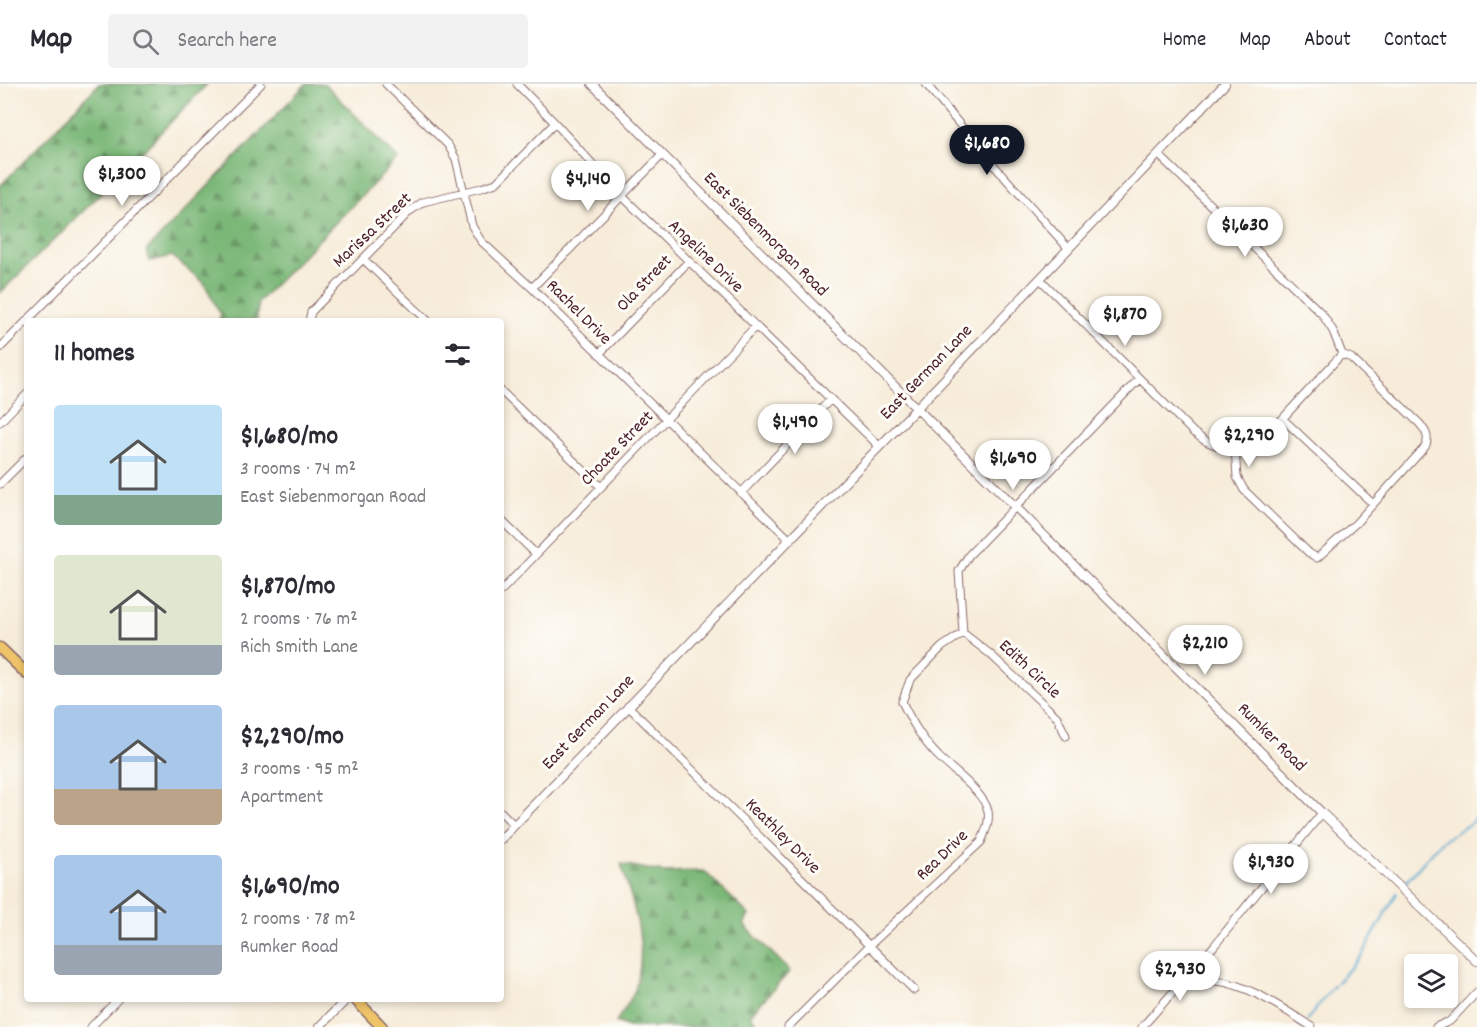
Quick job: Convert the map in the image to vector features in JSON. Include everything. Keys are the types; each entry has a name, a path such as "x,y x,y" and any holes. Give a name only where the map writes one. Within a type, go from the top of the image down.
{"highway":[{"path":"0,648 24,671"},
{"path":"358,1002 382,1027"}],"street":[{"path":"30,318 261,84"},
{"name":"Rachel Drive","path":"386,84 448,145 456,159 472,226 481,241 789,539"},
{"name":"Angeline Drive","path":"517,84 621,195 879,446"},
{"name":"East Siebenmorgan Road","path":"592,84 916,409"},
{"path":"926,84 1069,249"},
{"name":"East German Lane","path":"504,836 916,409 1225,84"},
{"name":"Marissa Street","path":"310,318 311,312 410,212 423,202 496,183 555,123"},
{"path":"532,288 662,155"},
{"path":"1159,155 1322,314 1334,331 1342,354 1351,358 1426,431 1428,442 1373,504 1317,558 1244,490 1237,477 1235,448"},
{"path":"363,259 425,318"},
{"name":"Ola Street","path":"599,354 688,262"},
{"path":"1040,279 1194,433 1210,443 1235,448 1254,447 1284,419 1342,354"},
{"path":"0,348 24,324"},
{"name":"Choate Street","path":"504,588 755,327"},
{"path":"963,633 959,571 969,555 1139,379"},
{"path":"504,394 601,487"},
{"path":"0,422 24,397"},
{"path":"741,493 830,400"},
{"name":"Rumker Road","path":"916,409 1322,813 1477,961"},
{"path":"1284,419 1373,504"},
{"path":"0,484 24,459"},
{"path":"504,523 536,554"},
{"name":"Edith Circle","path":"963,633 990,654 1057,717 1066,736"},
{"name":"Rea Drive","path":"788,1027 870,945 981,842 987,828 988,810 980,796 937,755 913,726 902,702 910,680 942,647 963,633"},
{"name":"Keathley Drive","path":"628,706 914,990"},
{"path":"1142,1027 1200,961 1322,813"},
{"path":"504,815 514,825"},
{"path":"1182,981 1216,981 1240,987 1312,1027"},
{"path":"1436,1027 1450,1021 1477,992"},
{"path":"92,1027 115,1002"},
{"path":"319,1027 343,1002"}],"green space":[{"path":"99,84 207,84 128,167 0,293 0,186"},
{"path":"306,84 325,84 398,159 258,302 257,318 220,318 221,315 204,283 172,256 149,261 146,251"},
{"path":"621,864 663,872 704,871 749,915 744,925 790,971 750,1015 761,1027 628,1027 616,1022 635,990 641,957 638,926"}],"waterway":[{"path":"1405,883 1442,841 1473,822 1477,816"},
{"path":"1307,1020 1362,955 1397,893"}]}
